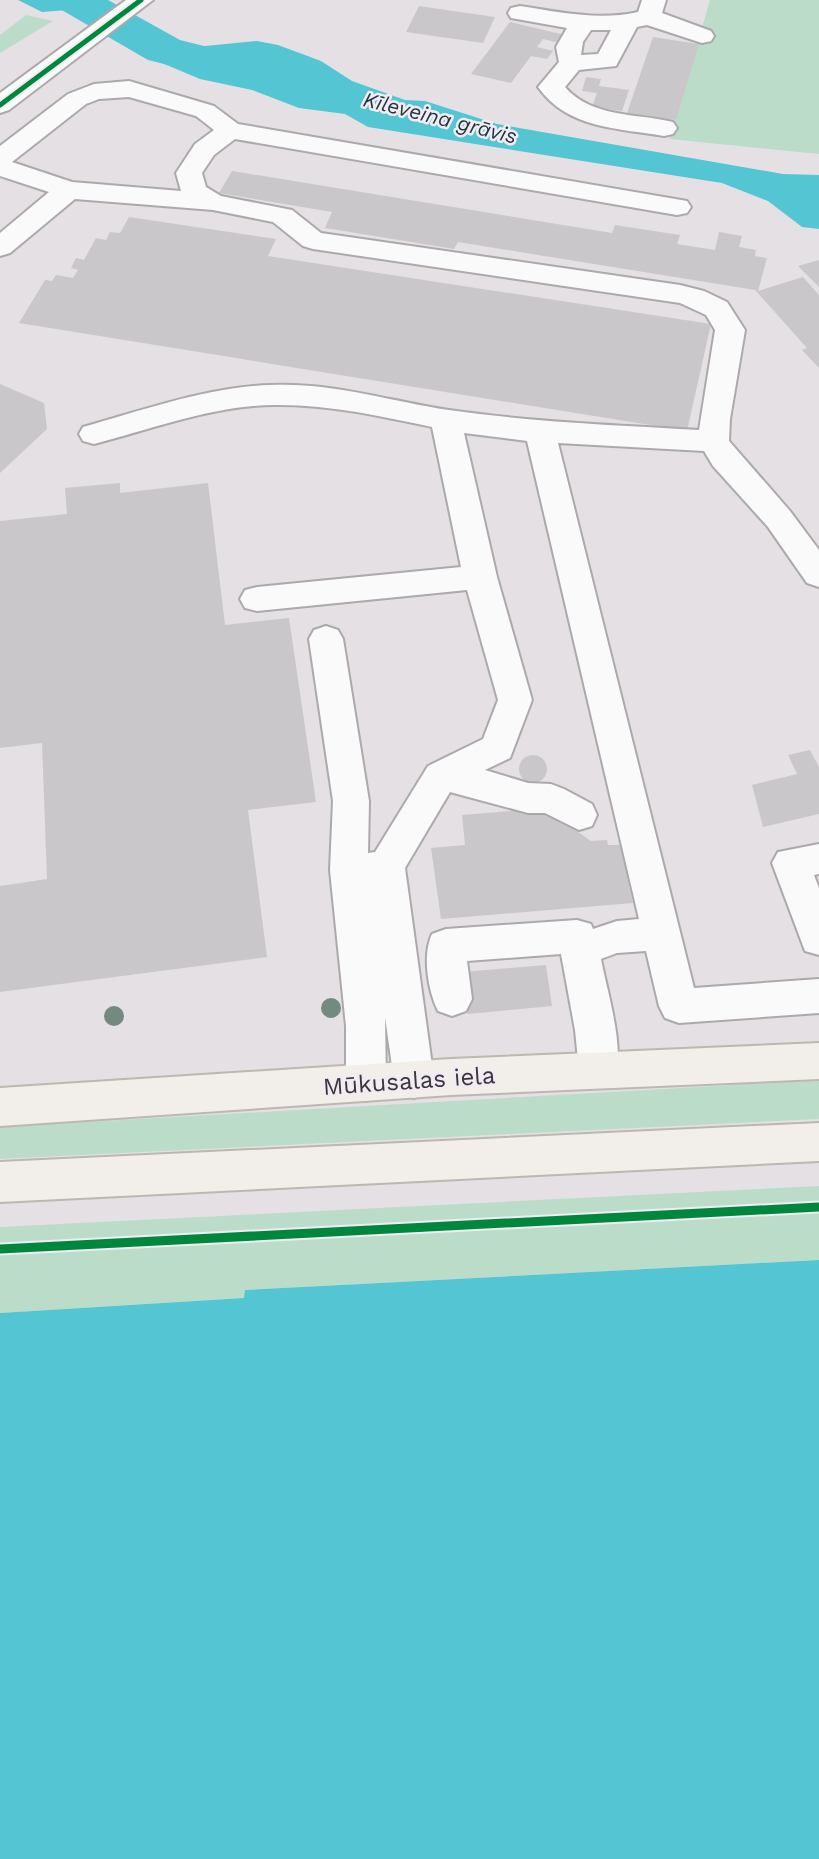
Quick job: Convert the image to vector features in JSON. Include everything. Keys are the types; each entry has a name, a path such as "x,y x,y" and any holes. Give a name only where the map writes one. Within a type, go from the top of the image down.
{"main road":[{"name":"Mūkusalas iela","path":"0,1107 414,1080 819,1061"},
{"path":"0,1182 819,1142"}],"street":[{"path":"0,105 141,0"},
{"path":"520,13 584,23 643,13 702,36"},
{"path":"643,13 607,61 572,63 551,87 566,104 594,117 664,128"},
{"path":"572,63 568,55 568,43 584,23"},
{"path":"0,159 77,99 94,93 129,89 205,111 230,130 677,207"},
{"path":"214,202 194,191 189,173 204,150 230,130"},
{"path":"0,167 69,190 214,202 282,216 313,240 641,287 677,294 718,308 727,317 730,330 715,419 714,441 723,458 779,519 819,575"},
{"path":"0,247 69,190"},
{"path":"94,434 189,409 258,396 292,395 338,399 446,420 540,432 714,441"},
{"path":"366,1083 368,869 441,776 498,748 515,700 480,577 446,420"},
{"path":"540,432 679,1006 819,996"},
{"path":"257,599 480,577"},
{"path":"326,639 351,801 414,1080"},
{"path":"441,776 486,785 528,798 551,799 579,815"},
{"path":"819,859 792,863 819,939"},
{"path":"579,950 617,937 662,934"},
{"path":"452,999 446,946 577,936 595,1030 599,1070"}],"green space":[{"path":"710,0 819,0 819,154 670,139"},
{"path":"26,15 53,21 0,53 0,35"},
{"path":"819,1080 819,1119 0,1159 0,1127"},
{"path":"819,1186 819,1260 245,1290 245,1298 0,1313 0,1227"}],"water":[{"path":"18,0 97,0 74,12 42,12"},
{"path":"257,41 278,45 321,61 352,81 405,100 425,101 497,124 783,174 819,175 819,229 802,227 768,201 722,183 368,127 345,114 299,108 252,90 200,79 150,58 174,45 195,47"},
{"path":"819,1260 819,1859 0,1859 0,1313 244,1298 245,1290"}],"building":[{"path":"419,6 495,17 483,43 406,32"},
{"path":"510,22 565,35 559,43 543,39 537,47 553,51 547,59 531,56 511,83 471,74"},
{"path":"653,37 699,44 676,120 627,113"},
{"path":"586,77 601,79 599,86 629,90 622,111 592,107 597,93 582,91"},
{"path":"232,171 612,233 615,225 680,235 677,244 715,250 719,232 742,236 739,247 756,250 755,256 767,258 758,291 803,277 819,295 819,368 802,350 807,348 755,290 458,242 454,249 325,228 332,212 219,193"},
{"path":"129,217 276,239 268,256 711,324 687,431 19,323 45,280 52,281 56,275 73,278 78,270 71,268 76,258 84,260 96,238 106,240 110,232 120,233"},
{"path":"819,260 819,287 798,266"},
{"path":"0,384 44,403 47,429 0,473"},
{"path":"120,483 120,493 208,483 225,625 289,618 316,802 248,810 267,957 0,992 0,886 47,879 42,743 0,748 0,521 67,514 65,488"},
{"path":"810,750 819,767 819,814 763,827 752,785 797,774 788,755"},
{"path":"533,755 543,759 547,769 543,779 533,783 523,779 519,769 523,759"},
{"path":"544,808 591,841 607,840 608,845 620,845 633,903 441,919 431,848 465,845 462,815"},
{"path":"546,965 552,1006 468,1014 463,972"}],"waterway":[{"name":"Kīleveina grāvis","path":"76,0 164,50 256,73"}],"cycle path":[{"path":"0,105 141,0"},
{"path":"0,1249 819,1207"}]}
